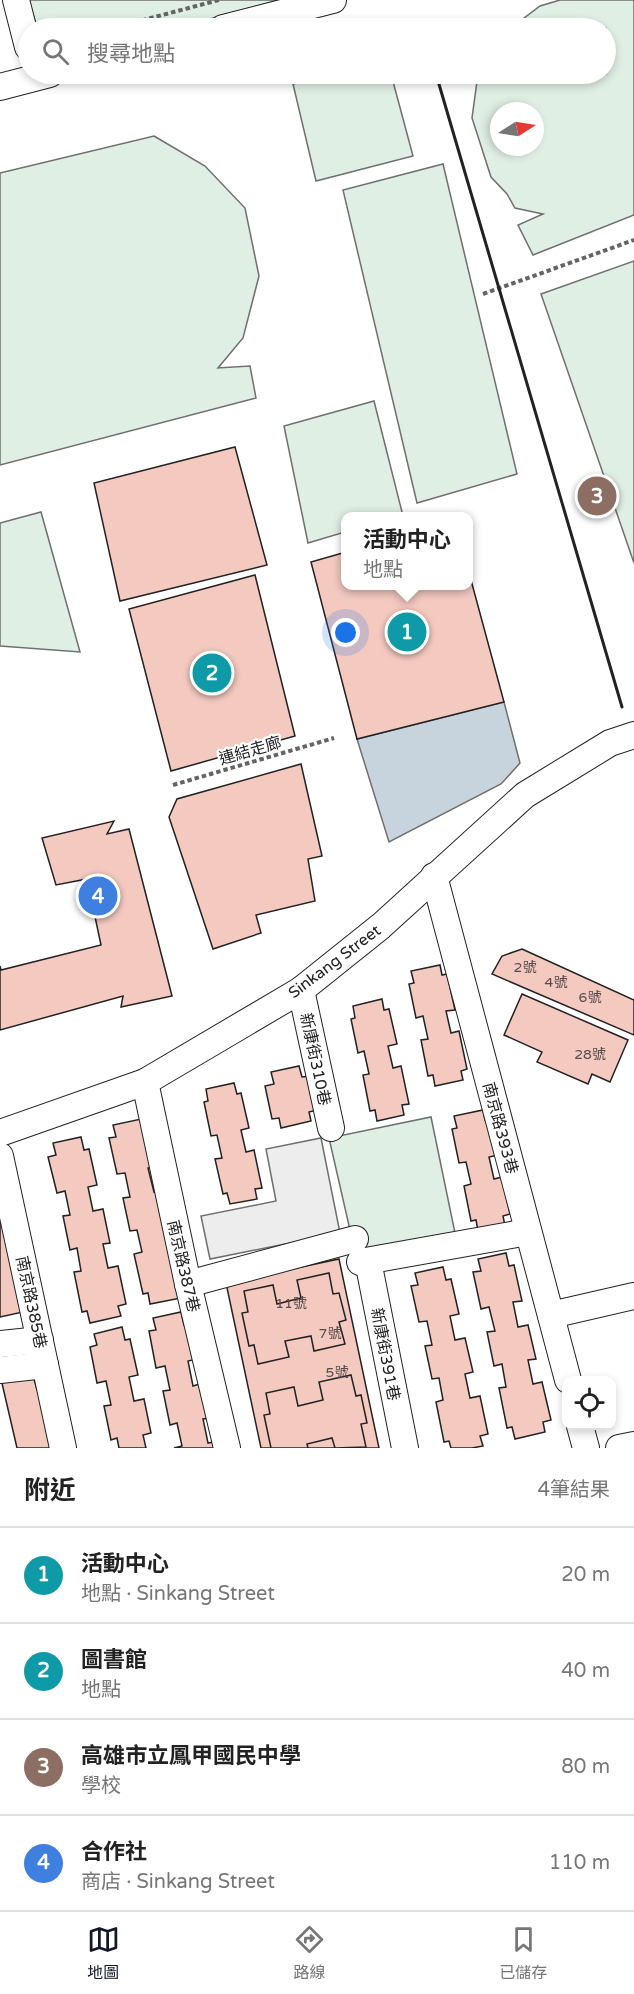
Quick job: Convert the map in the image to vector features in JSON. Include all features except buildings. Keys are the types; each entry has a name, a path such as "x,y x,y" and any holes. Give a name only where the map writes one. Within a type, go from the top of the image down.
{"street":[{"path":"16,0 20,18"},
{"path":"262,18 333,0"},
{"path":"0,87 18,82"},
{"name":"Sinkang Street","path":"0,1133 145,1082 301,990 381,926 525,795 610,743 634,735"},
{"name":"南京路393巷","path":"434,876 567,1376"},
{"name":"新康街310巷","path":"301,990 331,1128"},
{"name":"南京路387巷","path":"145,1082 188,1284 227,1448"},
{"name":"南京路385巷","path":"0,1156 63,1448"},
{"path":"188,1284 361,1254 528,1232"},
{"name":"新康街391巷","path":"361,1254 405,1448"},
{"path":"551,1315 634,1296"},
{"path":"0,1344 43,1352"},
{"path":"0,1370 43,1352"},
{"path":"581,1430 586,1448"},
{"path":"619,1448 634,1445"}],"path":[{"path":"151,18 219,0"},
{"path":"483,294 634,240"},
{"name":"連結走廊","path":"172,785 334,738"}],"green space":[{"path":"29,0 279,0 213,18 34,18"},
{"path":"560,0 634,0 634,215 533,255 518,225 543,214 515,208 507,194 491,177 472,118 477,84 616,84 616,18 524,18 540,6"},
{"path":"293,84 394,84 413,156 316,181"},
{"path":"154,136 205,166 245,208 259,276 243,338 218,368 250,366 256,398 0,465 0,173"},
{"path":"443,164 517,474 417,503 343,190"},
{"path":"634,261 634,563 541,294"},
{"path":"374,401 402,512 341,512 341,533 308,543 284,426"},
{"path":"41,512 80,652 0,646 0,523"},
{"path":"431,1117 455,1233 355,1252 329,1138"}],"shaded area":[{"path":"504,702 520,763 501,784 389,842 357,739"},
{"path":"321,1138 340,1233 210,1259 201,1216 276,1201 266,1149"}],"wall":[{"path":"439,84 622,707"}],"place":[{"name":"高雄市立鳳甲國民中學","path":"597,496"},
{"name":"活動中心","path":"407,632"},
{"name":"圖書館","path":"212,673"},
{"name":"合作社","path":"98,896"}]}
